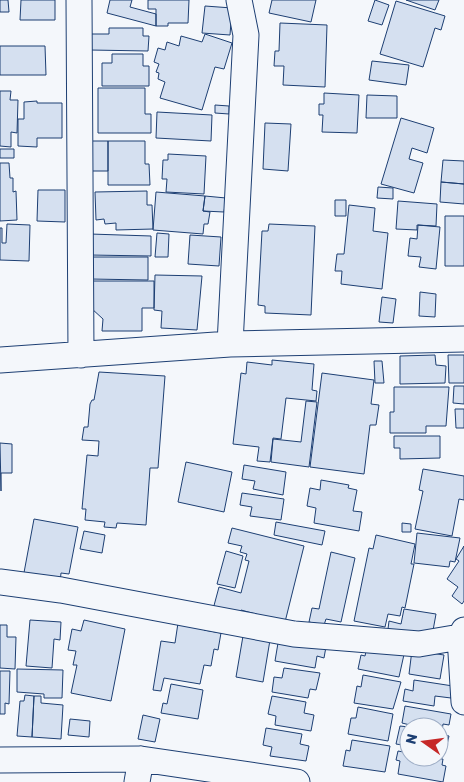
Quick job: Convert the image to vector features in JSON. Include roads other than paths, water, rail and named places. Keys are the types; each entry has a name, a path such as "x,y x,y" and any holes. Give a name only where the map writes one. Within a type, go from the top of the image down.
{"street":[{"path":"79,0 81,355"},
{"path":"230,344 246,35 239,0"},
{"path":"0,360 230,344 464,339"},
{"path":"0,582 61,590 294,634 419,644 462,633 464,702"},
{"path":"0,760 297,782"}]}
